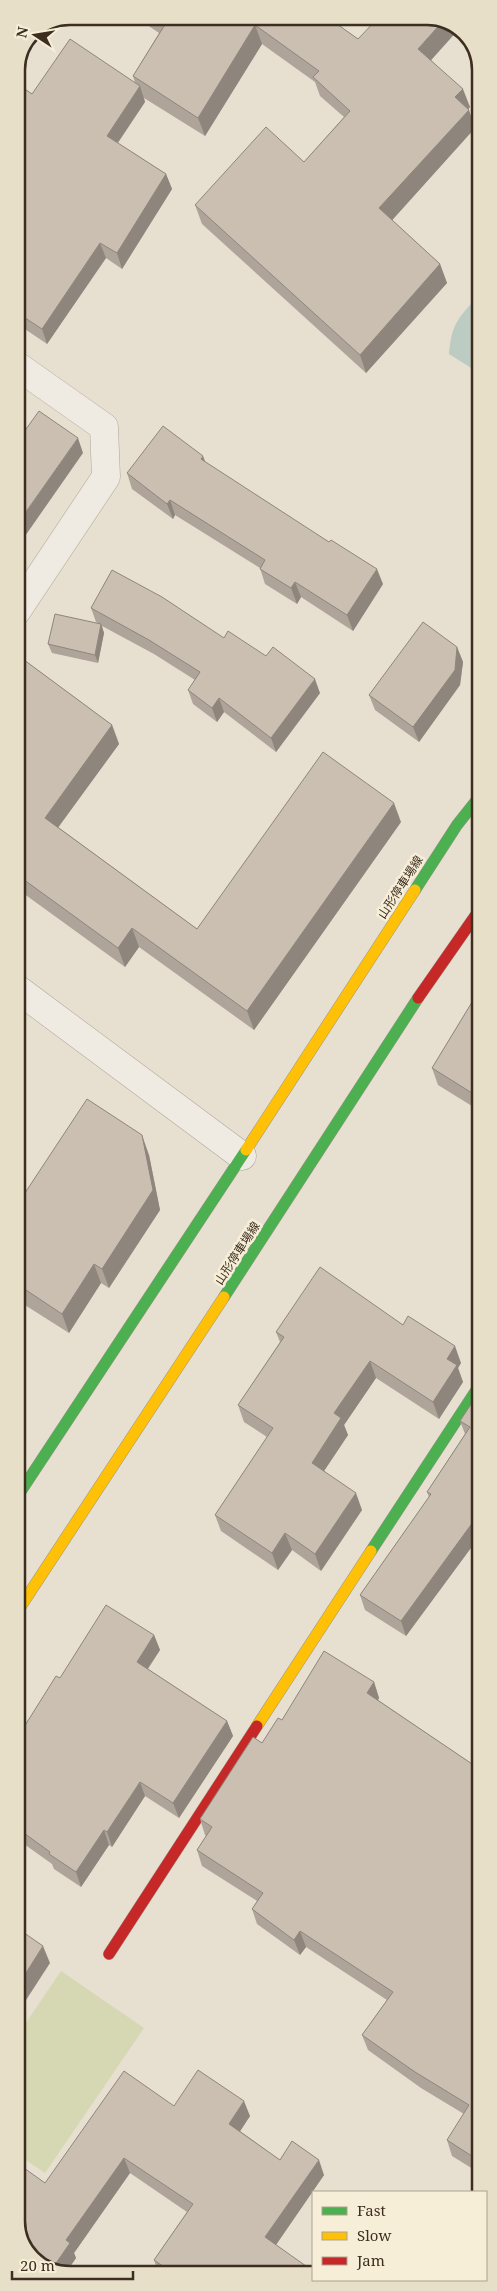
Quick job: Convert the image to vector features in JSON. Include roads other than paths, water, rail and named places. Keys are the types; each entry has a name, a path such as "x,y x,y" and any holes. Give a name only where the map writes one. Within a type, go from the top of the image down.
{"main road":[{"name":"山形停車場線","path":"25,1485 458,824 472,806"},
{"name":"山形停車場線","path":"25,1600 397,1029 472,921"},
{"path":"109,1954 472,1395"}],"street":[{"path":"25,371 104,426 106,477 25,598"},
{"path":"25,995 242,1156"}]}
